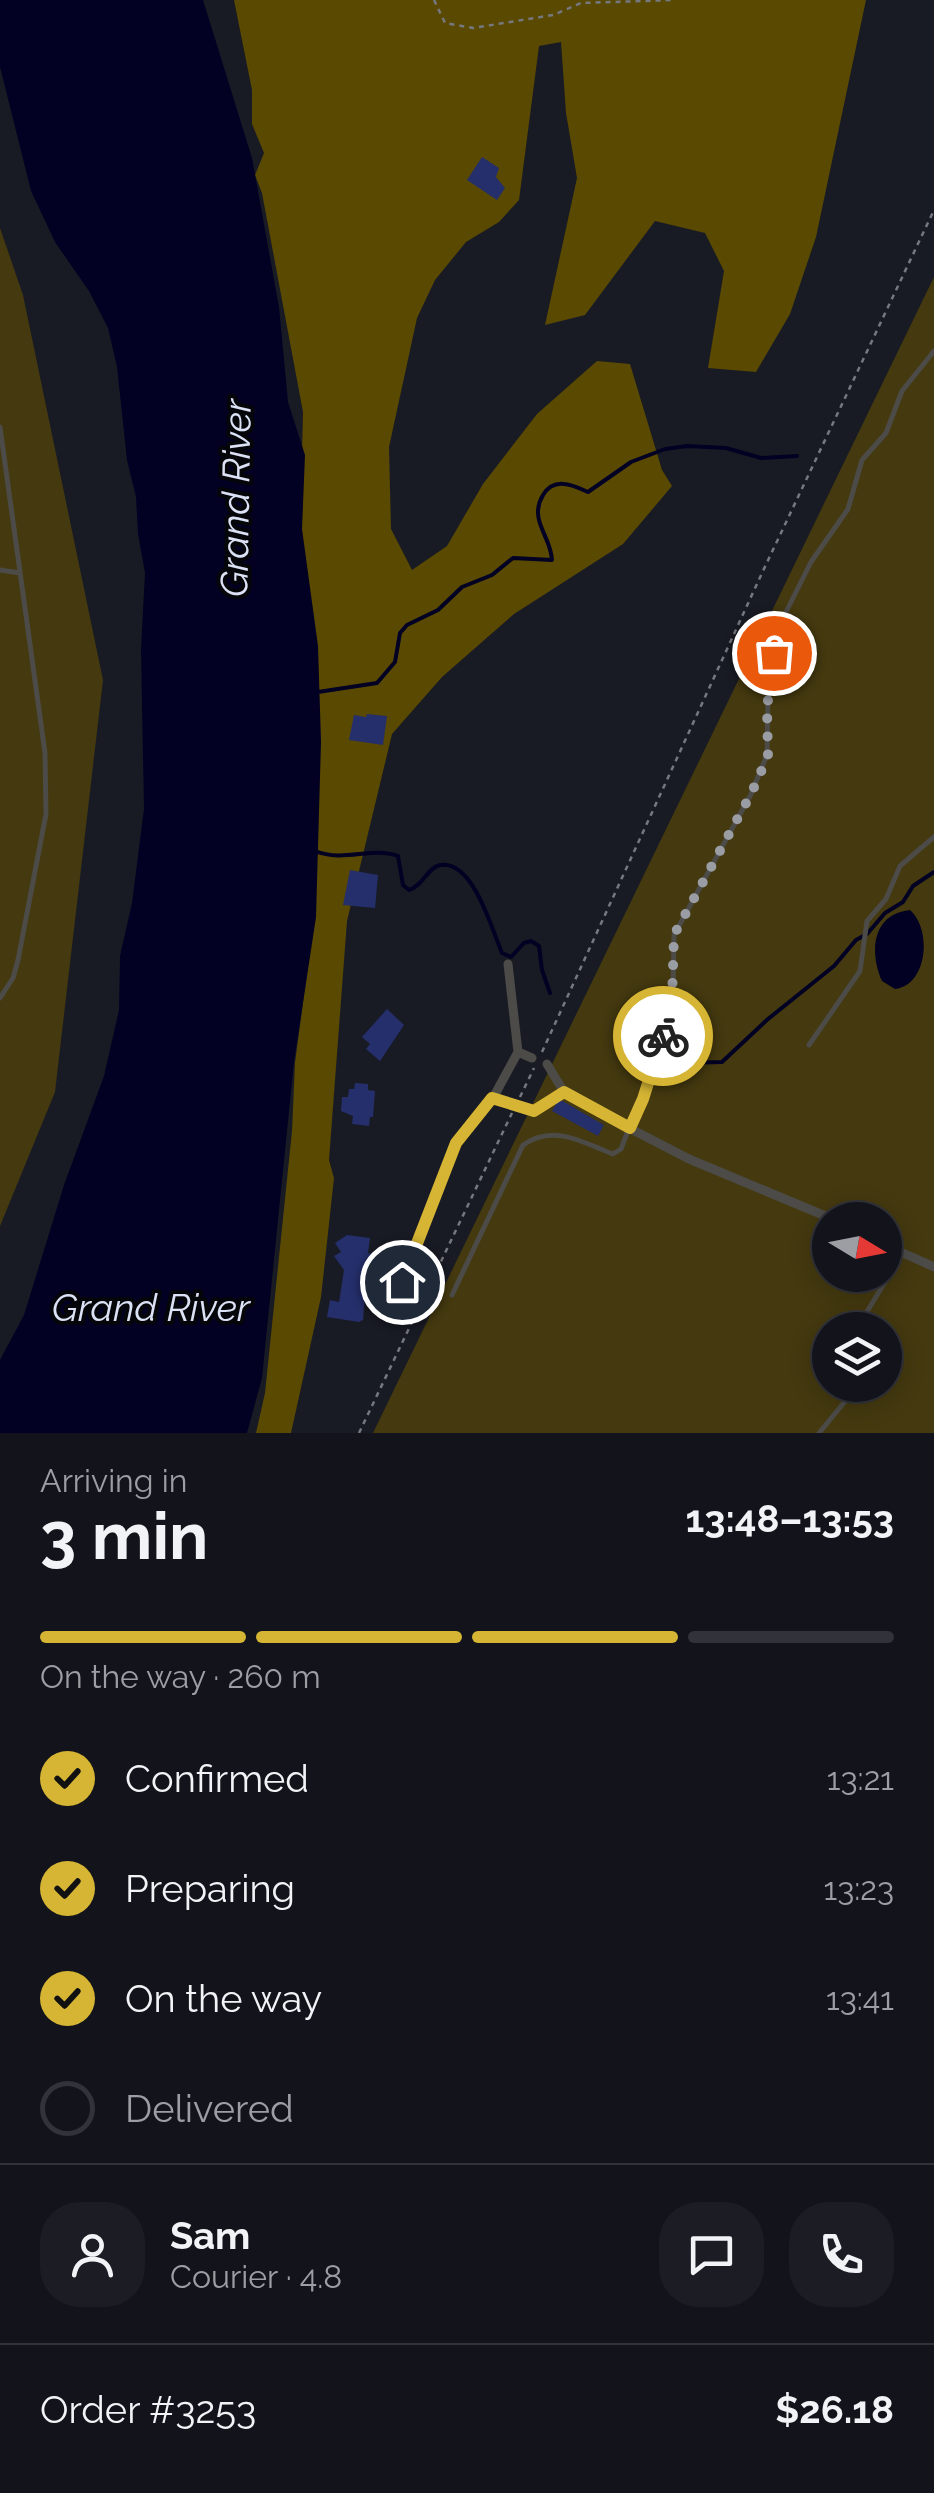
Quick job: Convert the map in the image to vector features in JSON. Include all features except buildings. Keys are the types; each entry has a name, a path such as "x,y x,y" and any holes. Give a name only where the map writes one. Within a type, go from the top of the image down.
{"street":[{"path":"402,1282 456,1143 492,1098 518,1052 508,964"},
{"path":"518,1052 532,1058"},
{"path":"548,1064 564,1092 690,1159 812,1210"},
{"path":"492,1098 534,1111 564,1092"},
{"path":"902,1253 934,1267"}],"lane":[{"path":"452,1295 524,1145 560,1134 616,1154 621,1150 670,1019 674,935 768,756 768,695 778,628 811,562 848,509 862,460 886,434 902,391 934,351"},
{"path":"0,427 45,753 46,814 18,960 13,978 0,998"},
{"path":"0,570 20,573"},
{"path":"810,1045 860,971 867,921 886,899 900,866 934,837"},
{"path":"819,1433 845,1402"}],"path":[{"path":"434,0 445,23 473,28 553,16 581,4 674,0"},
{"path":"359,1433 934,210"}],"shaded area":[{"path":"234,0 866,0 816,237 790,314 756,372 708,368 724,271 705,233 655,221 585,315 545,325 577,178 566,113 561,42 539,46 519,200 499,222 466,242 435,280 417,318 389,447 391,529 412,570 447,546 483,484 537,414 597,361 630,364 662,470 672,486 623,544 514,614 442,677 392,734 347,921 329,1160 334,1178 321,1297 291,1433 256,1433 265,1393 292,1131 295,1063 309,957 316,690 300,542 303,412 262,193 255,175 264,153 252,124 252,90"},
{"path":"0,228 23,295 103,680 55,1092 0,1226"},
{"path":"934,277 934,1433 373,1433"}],"water":[{"name":"Grand River","path":"0,0 203,0 252,158 279,307 288,402 305,455 302,529 318,646 321,742 316,917 294,1062 262,1378 247,1433 0,1433 0,1360 24,1315 64,1185 104,1076 119,1010 120,956 132,903 144,809 141,650 145,573 117,367 108,328 89,291 55,242 31,191 0,67"},
{"path":"910,910 922,930 923,955 914,978 895,989 882,981 878,970 877,936 888,919"}],"waterway":[{"path":"318,692 377,683 395,662 400,633 407,625 438,610 462,587 492,575 513,558 552,560 538,514 543,495 557,484 588,492 631,462 665,449 687,446 726,448 761,458 797,456"},
{"path":"315,851 398,856 403,885 409,890 436,867 452,866 480,898 502,953 511,957 531,941 539,946 550,993"},
{"path":"658,1057 682,1063 722,1062 834,966 885,913 903,902 913,886 934,872"}],"way so far":[{"path":"663,1036 670,1019 674,935 768,756 767,708 774,653"}],"route":[{"path":"402,1282 456,1143 492,1098 534,1111 564,1092 630,1128 663,1036"}]}
